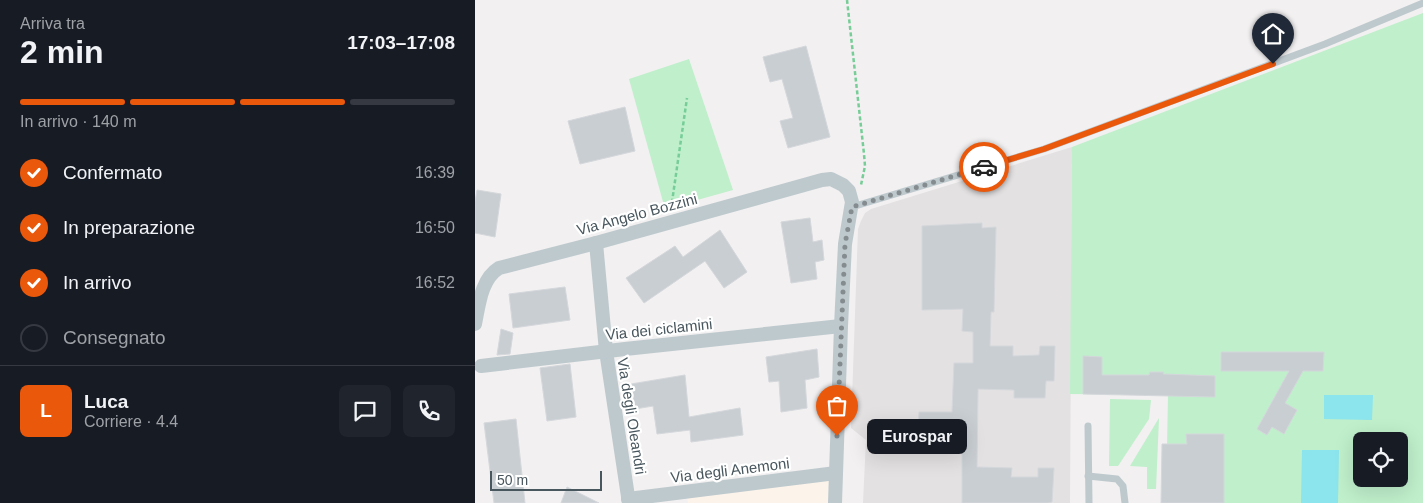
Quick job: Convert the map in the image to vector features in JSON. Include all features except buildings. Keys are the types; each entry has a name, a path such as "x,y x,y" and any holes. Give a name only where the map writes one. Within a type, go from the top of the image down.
{"street":[{"name":"Via Angelo Bozzini","path":"475,324 485,285 496,270 822,180 831,179 843,185 851,194 852,207"},
{"path":"835,503 845,244 852,207"},
{"name":"Via degli Oleandri","path":"595,243 606,351 629,501"},
{"name":"Via dei ciclamini","path":"481,366 841,326"},
{"name":"Via degli Anemoni","path":"629,501 836,473"}],"lane":[{"path":"852,207 1044,149 1325,44 1423,3"},
{"path":"1088,426 1089,503"},
{"path":"1089,476 1117,479 1123,486 1125,503"}],"path":[{"path":"847,0 865,166 860,188 852,207"},
{"path":"669,223 687,98"}],"shaded area":[{"path":"1072,147 1070,503 863,503 866,440 851,428 858,229 865,213 871,209"},
{"path":"831,477 830,503 688,503 687,495"}],"green space":[{"path":"1423,13 1423,503 1166,503 1168,395 1070,394 1072,147"},
{"path":"689,59 733,190 665,209 629,79"},
{"path":"1110,399 1151,400 1149,419 1118,466 1109,466"},
{"path":"1159,418 1156,489 1147,489 1147,467 1130,466"}],"water":[{"path":"1324,395 1373,395 1372,420 1324,419"},
{"path":"1302,450 1339,450 1338,503 1301,503"}],"way so far":[{"path":"837,436 845,244 852,207 984,167"}],"place":[{"name":"Eurospar","path":"837,436"}],"route":[{"path":"984,167 1044,149 1273,64"}]}
